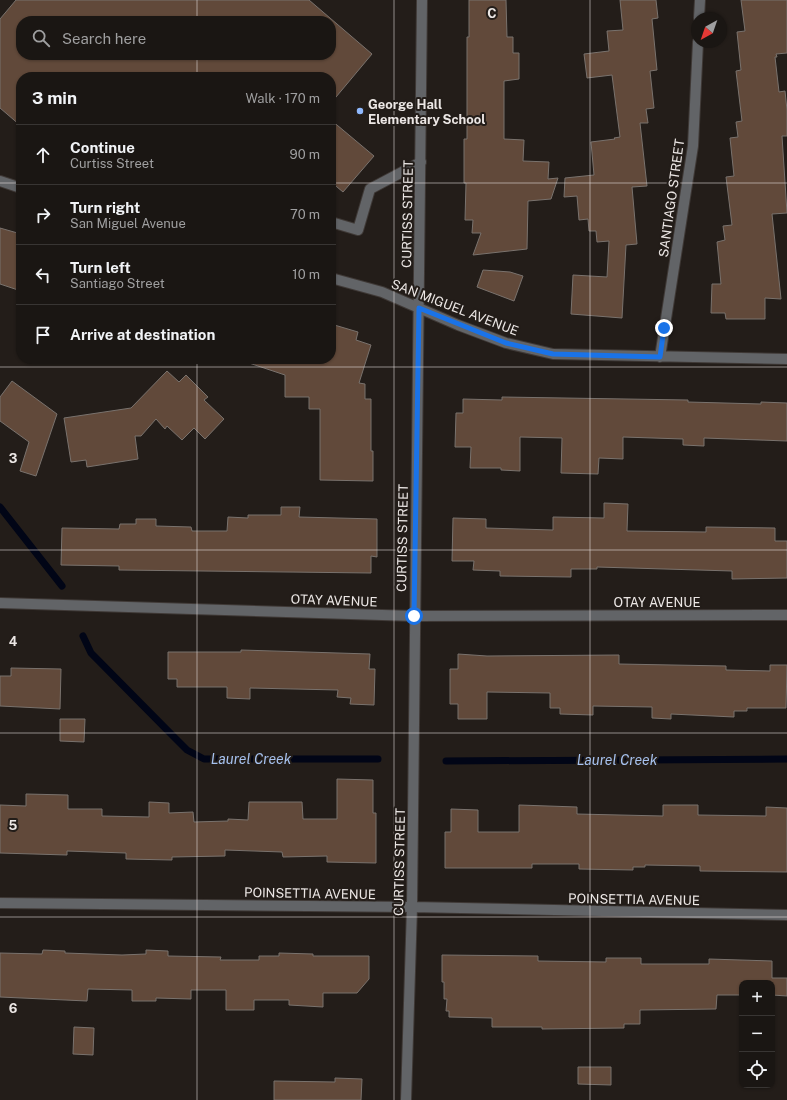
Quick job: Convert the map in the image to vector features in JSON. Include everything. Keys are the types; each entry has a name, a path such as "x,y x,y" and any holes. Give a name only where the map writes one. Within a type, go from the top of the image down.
{"street":[{"name":"CURTISS STREET","path":"406,1100 412,907 414,616 422,0"},
{"path":"699,12 700,0"},
{"name":"SANTIAGO STREET","path":"660,357 693,146 698,48"},
{"path":"336,223 358,230 370,189 421,162"},
{"path":"0,181 16,186"},
{"name":"SAN MIGUEL AVENUE","path":"336,279 382,292 506,343 553,354 787,359"},
{"name":"OTAY AVENUE","path":"0,603 414,616 787,615"},
{"name":"POINSETTIA AVENUE","path":"0,903 412,907 787,914"}],"building":[{"path":"16,0 309,0 328,16 16,16 16,60 336,60 336,23 372,54 336,97 336,72 16,72 16,122 0,108 0,19"},
{"path":"469,0 506,0 507,37 513,37 513,53 519,53 519,79 504,81 504,139 524,140 523,161 549,162 548,179 558,178 551,199 528,201 527,249 473,255 481,233 472,233 473,220 465,220 466,183 464,183 464,139 467,139 467,37 469,37"},
{"path":"620,0 656,0 658,18 652,19 657,70 650,71 654,108 646,109 648,123 640,123 647,186 632,187 637,244 626,245 622,318 571,314 573,275 607,277 609,241 597,242 596,231 589,231 588,219 579,220 577,196 564,197 565,178 594,175 591,142 620,137 612,75 587,78 584,54 609,51 607,31 623,30"},
{"path":"741,0 787,0 787,53 776,54 777,57 775,57 779,92 785,91 787,110 787,136 782,136 787,213 772,214 781,299 765,298 765,319 726,319 725,313 711,313 712,284 721,284 717,242 725,240 723,226 732,225 726,177 734,176 730,138 738,137 736,122 742,121 736,71 741,70 737,32 745,31"},
{"path":"336,124 374,156 343,192 336,186"},
{"path":"0,228 16,233 16,289 0,284"},
{"path":"483,270 510,272 523,276 514,301 477,287"},
{"path":"336,325 358,332 356,340 371,345 359,383 365,384 365,399 371,399 371,451 373,451 373,481 320,480 320,409 309,409 309,397 285,397 285,375 252,364 336,364"},
{"path":"167,371 179,382 186,375 208,397 204,400 224,419 205,439 194,428 182,440 167,426 165,429 156,419 141,436 135,436 138,459 87,467 86,460 71,462 64,418 131,408"},
{"path":"12,381 57,414 36,476 20,471 29,442 0,421 0,397"},
{"path":"502,397 688,400 688,402 761,404 761,402 787,403 787,441 704,438 704,446 683,445 683,439 623,437 623,459 599,458 598,474 561,473 562,438 520,437 520,471 501,470 501,468 470,468 471,447 455,447 456,413 463,413 463,399 502,400"},
{"path":"604,503 628,504 627,531 706,532 706,527 775,528 775,541 787,541 787,578 732,579 732,571 597,567 597,569 571,569 571,577 500,576 500,571 473,570 474,561 452,561 453,518 486,519 486,528 553,530 553,517 604,518"},
{"path":"281,507 300,507 299,517 377,519 377,557 371,556 371,573 119,570 119,566 61,565 62,528 119,529 120,524 136,524 136,519 156,519 156,526 191,527 192,531 227,531 228,517 248,518 248,515 281,515"},
{"path":"241,650 370,654 369,669 375,669 374,705 350,704 351,698 337,697 338,690 250,688 250,699 227,698 227,687 177,687 177,679 168,679 168,652 241,652"},
{"path":"458,654 487,656 619,655 619,664 726,666 726,670 770,671 770,665 787,665 786,708 747,708 747,711 734,711 734,717 671,714 671,719 652,718 652,707 593,706 593,715 560,714 560,708 550,708 550,693 487,692 487,719 458,719 458,704 450,704 450,669 458,669"},
{"path":"11,668 61,669 60,709 0,706 0,676 11,676"},
{"path":"60,719 85,719 84,742 60,741"},
{"path":"337,779 373,780 373,813 376,813 376,863 327,862 327,856 283,857 282,852 225,850 225,856 172,857 172,860 126,859 126,853 67,851 67,855 0,853 0,805 26,806 26,794 68,795 68,809 102,809 102,816 149,817 149,802 169,803 169,813 193,812 194,822 228,821 228,819 248,820 249,802 302,802 303,819 337,819"},
{"path":"519,805 577,807 577,814 663,816 663,805 698,805 698,815 766,816 766,807 787,808 787,872 700,871 700,866 645,865 645,867 633,867 633,870 579,869 579,864 532,864 532,868 445,868 445,832 451,832 451,809 478,810 478,832 519,832"},
{"path":"43,950 65,951 65,953 122,955 146,954 146,950 168,951 168,956 221,957 220,960 259,960 259,956 279,956 279,953 313,954 313,956 369,956 369,979 357,993 323,993 323,1007 289,1005 289,1000 254,1000 254,1010 226,1010 226,990 191,990 191,999 156,998 156,1001 132,1001 132,990 88,989 87,1001 0,997 0,953 42,954"},
{"path":"442,955 538,956 538,961 606,962 606,958 641,958 641,964 709,964 709,959 772,961 772,978 787,978 787,996 775,995 775,980 739,980 739,995 717,995 716,1009 640,1010 640,1024 624,1024 624,1028 542,1029 542,1027 492,1027 492,1018 449,1017 449,1011 446,1011 447,999 444,999 444,982 442,982"},
{"path":"74,1027 94,1028 93,1055 73,1054"},
{"path":"578,1067 611,1067 611,1085 578,1084"},
{"path":"335,1078 362,1079 361,1100 274,1100 274,1081 335,1082"}],"waterway":[{"name":"Laurel Creek","path":"0,507 62,586"},
{"name":"Laurel Creek","path":"83,636 91,653 187,750 204,759 378,759"},
{"name":"Laurel Creek","path":"446,761 787,759"}],"place":[{"name":"George Hall Elementary School","path":"360,111"}],"route":[{"path":"414,616 419,308 458,325 506,343 553,354 660,357 664,328"}]}
